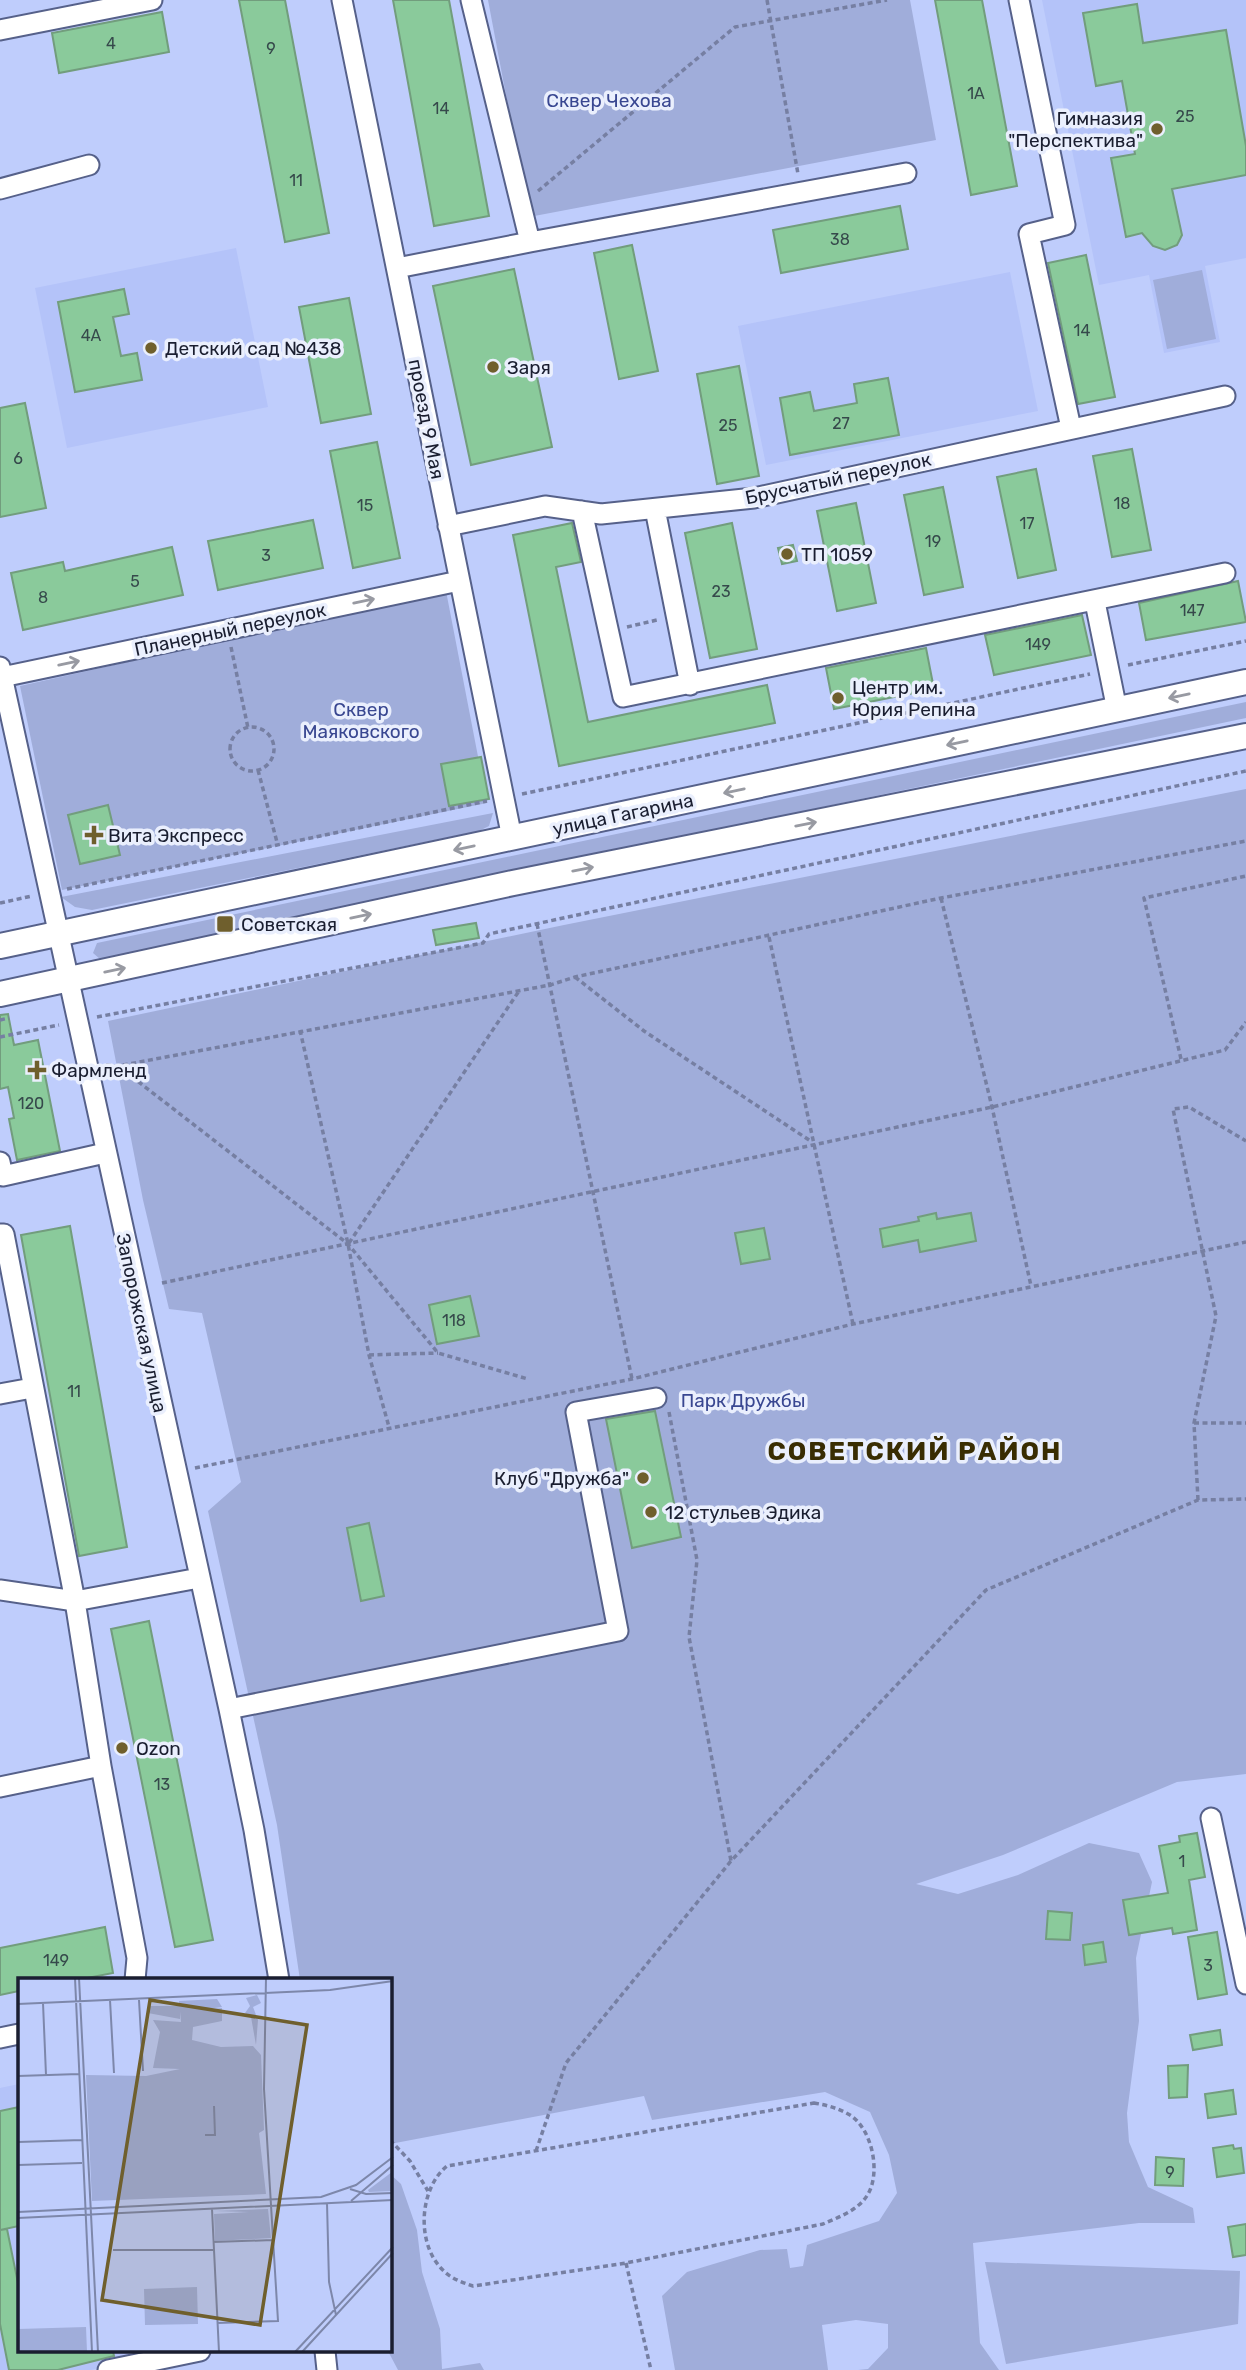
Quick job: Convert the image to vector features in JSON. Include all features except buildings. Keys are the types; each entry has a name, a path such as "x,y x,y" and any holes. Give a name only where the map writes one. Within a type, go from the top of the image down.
{"main road":[{"name":"улица Гагарина","path":"0,946 1246,682"},
{"path":"0,994 513,883 1246,736"}],"street":[{"path":"0,30 152,0"},
{"name":"проезд 9 Мая","path":"342,0 512,838"},
{"path":"471,0 530,242"},
{"path":"1019,0 1065,225 1029,234 1071,428"},
{"path":"0,189 89,165"},
{"path":"397,268 906,173"},
{"name":"Брусчатый переулок","path":"448,526 533,507 553,506 601,514 754,498 1225,396"},
{"path":"654,509 691,685"},
{"path":"582,511 622,697 1095,602 1225,573"},
{"name":"Планерный переулок","path":"1,672 228,630 458,581"},
{"path":"1095,602 1117,709"},
{"name":"Запорожская улица","path":"1,672 229,1709 254,1830 279,1978"},
{"path":"0,1163 3,1176 105,1153"},
{"path":"0,1234 4,1234 75,1601 101,1766 137,1958 135,1978"},
{"path":"0,1394 32,1388"},
{"path":"229,1709 618,1631 576,1412 656,1398"},
{"path":"0,1590 75,1601 199,1578"},
{"path":"0,1787 101,1766"},
{"path":"1211,1818 1246,1984"},
{"path":"0,2038 18,2034"},
{"path":"108,2370 195,2352"},
{"path":"325,2352 327,2370"}],"path":[{"path":"767,0 801,194"},
{"path":"521,205 735,27 887,0"},
{"path":"607,631 677,617"},
{"path":"228,630 248,728"},
{"path":"0,903 1246,640"},
{"path":"248,728 265,731 274,743 272,758 258,770 243,769 230,752 233,739 248,728"},
{"path":"258,770 278,846"},
{"path":"0,1037 483,943 489,934 1246,771"},
{"path":"104,1065 118,1066 550,985 575,977 941,898 1246,841"},
{"path":"1181,1059 1144,898 1246,877"},
{"path":"941,898 992,1107 1031,1286"},
{"path":"537,924 632,1378 668,1408 697,1560 690,1637 731,1861"},
{"path":"769,937 853,1324"},
{"path":"575,977 644,1031 814,1144"},
{"path":"348,1244 520,990"},
{"path":"0,1020 9,1018"},
{"path":"162,1283 992,1107 1226,1050 1246,1022"},
{"path":"300,1030 348,1244 369,1355 389,1427"},
{"path":"118,1066 348,1244 438,1353"},
{"path":"1198,1500 1194,1423 1216,1317 1173,1109 1189,1107 1246,1141"},
{"path":"190,1469 632,1378 853,1324 1246,1242"},
{"path":"369,1355 438,1353 528,1379"},
{"path":"1194,1423 1246,1423"},
{"path":"536,2151 566,2063 731,1861 986,1590 1198,1500 1246,1499"},
{"path":"814,2103 833,2107 852,2116 861,2126 873,2154 873,2183 867,2196 843,2216 823,2224 626,2263 473,2286 454,2279 440,2267 431,2253 424,2206 428,2191 435,2176 447,2166 814,2103"},
{"path":"392,2142 410,2161 428,2191"},
{"path":"626,2263 651,2370"}],"shaded area":[{"name":"Гимназия \"Перспектива\"","path":"1042,0 1246,0 1246,258 1205,266 1220,342 1164,353 1149,275 1099,285"},
{"name":"Детский сад №438","path":"236,248 268,407 67,448 35,288"},
{"path":"1010,272 1038,411 766,465 738,326"},
{"path":"18,2084 18,2352 176,2352 91,2370 0,2370 0,2088"}],"green space":[{"name":"Сквер Чехова","path":"488,0 910,0 936,140 529,217"},
{"path":"1202,270 1216,339 1167,349 1153,280"},
{"name":"Сквер Маяковского","path":"446,591 487,803 62,890 20,686"},
{"path":"1246,702 1246,718 100,959 93,953 97,943"},
{"name":"Парк Дружбы","path":"1246,789 1246,1774 1177,1782 1003,1855 916,1884 958,1894 1018,1875 1089,1843 1139,1853 1152,1882 1136,1958 1139,2021 1127,2113 1129,2142 1148,2187 1193,2208 1195,2223 1139,2223 973,2243 980,2343 999,2370 858,2370 868,2369 888,2348 888,2324 856,2320 822,2325 828,2370 675,2370 662,2296 687,2272 760,2250 787,2249 790,2268 803,2266 807,2245 879,2221 897,2193 889,2155 870,2112 825,2092 652,2120 644,2096 392,2144 392,1978 300,1978 277,1825 208,1511 241,1482 202,1313 169,1309 143,1200 108,1021 564,925"},
{"path":"493,813 489,826 479,831 92,910 75,907 61,897"},
{"path":"392,2176 401,2184 417,2230 422,2272 440,2329 442,2369 480,2363 484,2370 398,2370 389,2353 392,2352"},
{"path":"985,2262 1240,2271 1238,2324 1006,2364"}],"place":[{"name":"Гимназия \"Перспектива\"","path":"1157,129"},
{"name":"Детский сад №438","path":"151,348"},
{"name":"Заря","path":"493,367"},
{"name":"ТП 1059","path":"787,554"},
{"name":"Центр им. Юрия Репина","path":"838,698"},
{"name":"Вита Экспресс","path":"94,835"},
{"name":"Советская","path":"225,924"},
{"name":"Фармленд","path":"37,1070"},
{"name":"Клуб \"Дружба\"","path":"643,1478"},
{"name":"12 стульев Эдика","path":"651,1512"},
{"name":"Ozon","path":"122,1748"}],"district":[{"name":"СОВЕТСКИЙ РАЙОН","path":"915,1451"}]}
